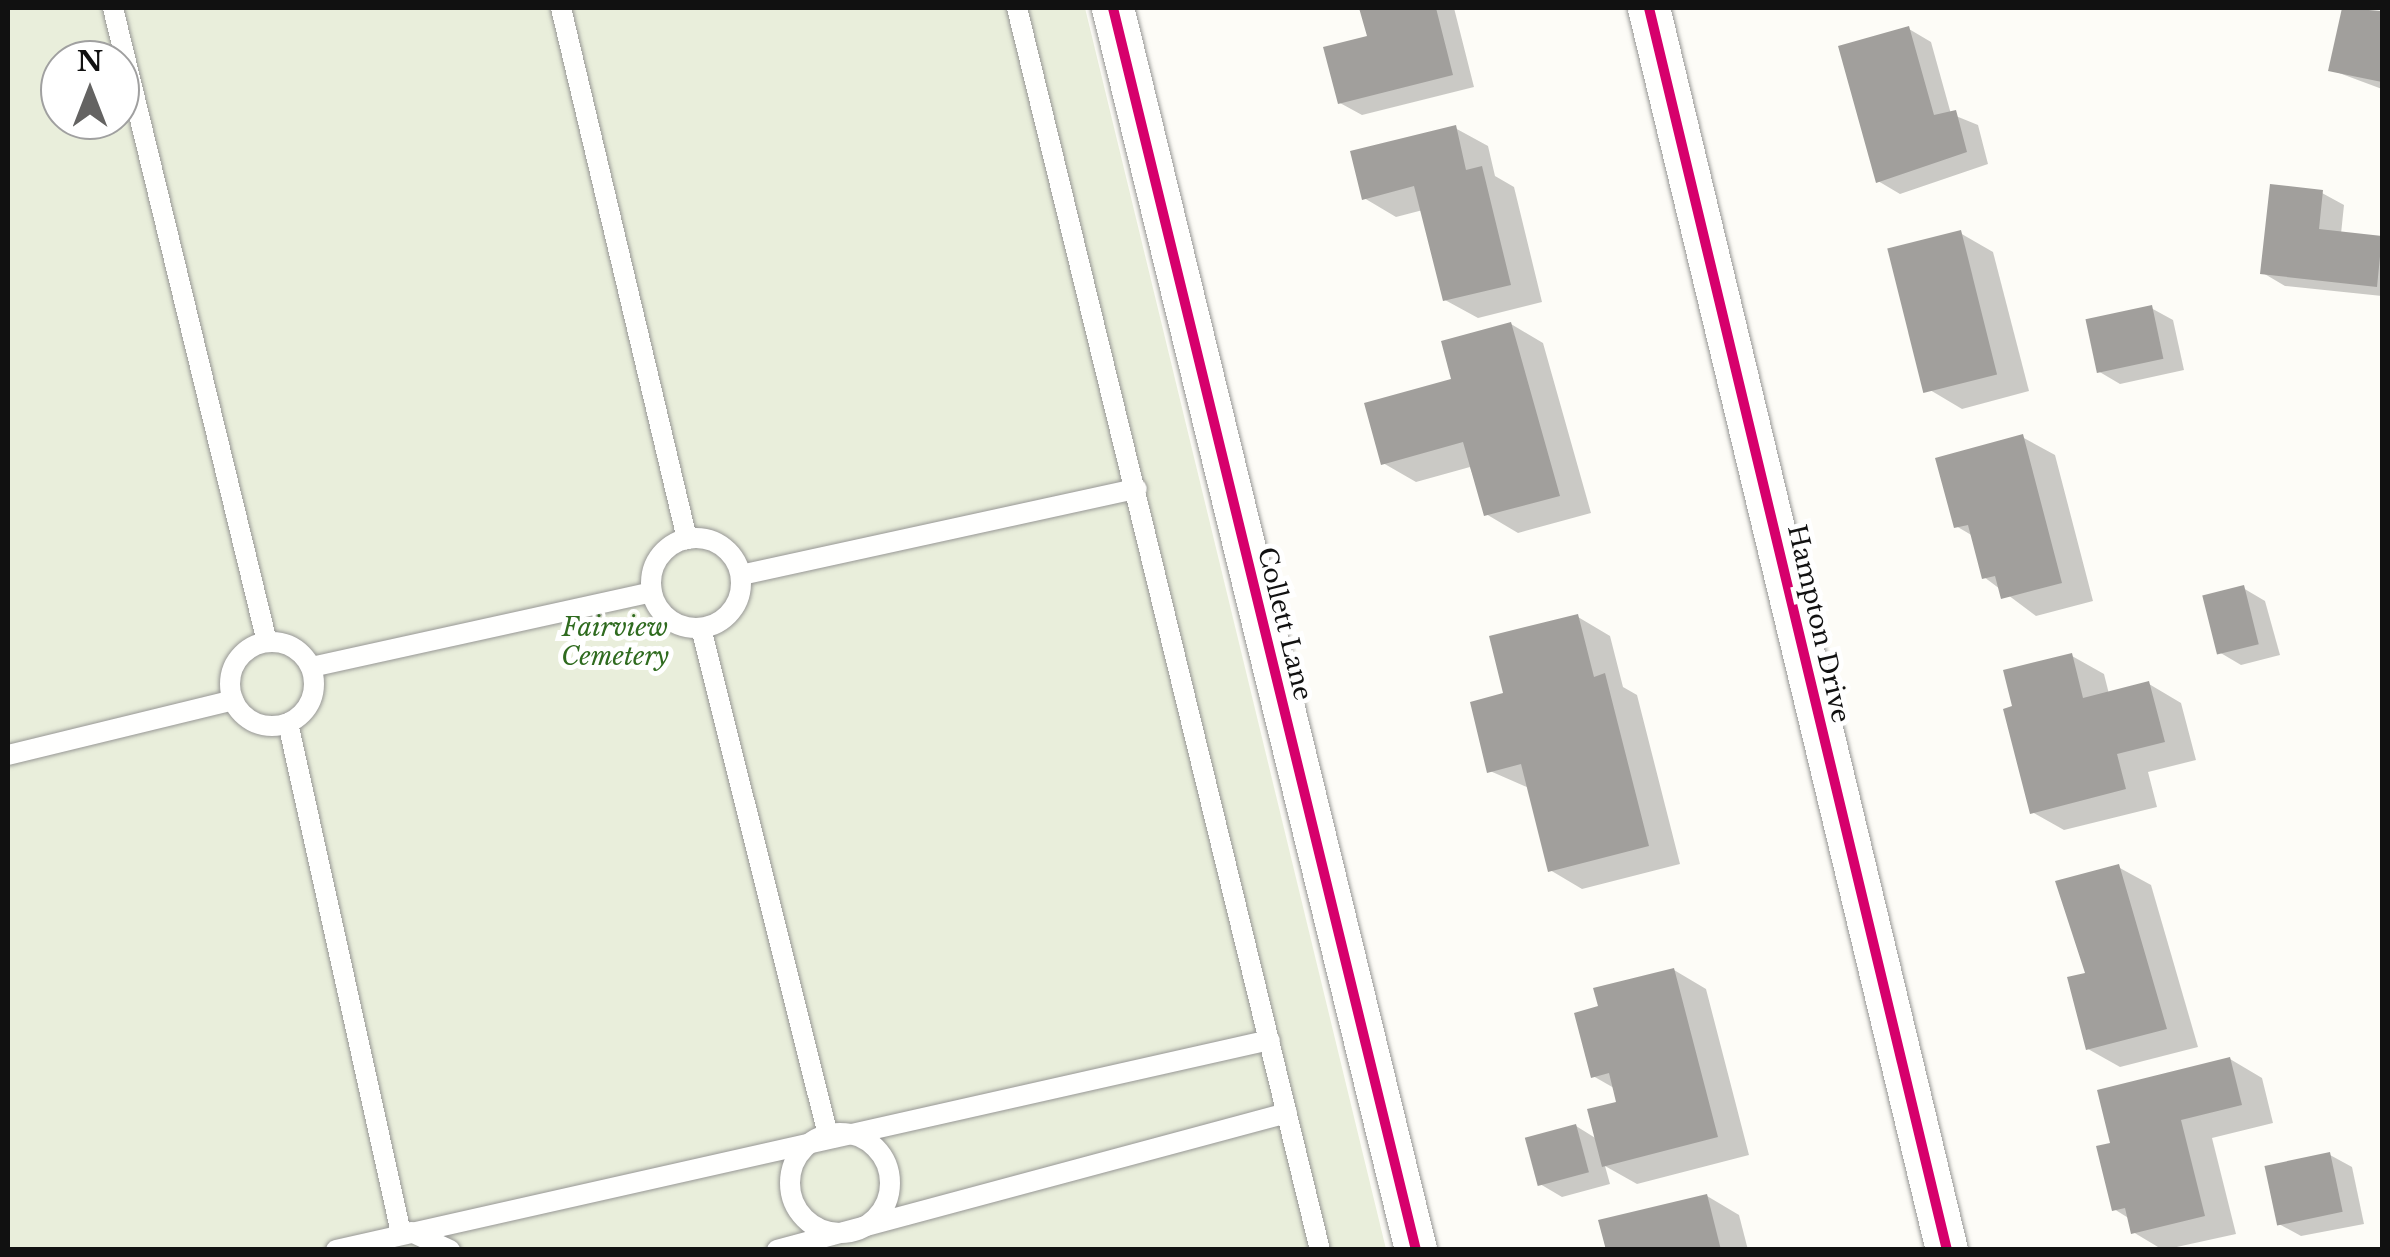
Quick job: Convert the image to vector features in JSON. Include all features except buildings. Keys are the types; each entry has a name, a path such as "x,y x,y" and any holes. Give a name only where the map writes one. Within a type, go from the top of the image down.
{"street":[{"name":"Collett Lane","path":"1113,8 1416,1250"},
{"name":"Hampton Drive","path":"1649,8 1947,1250"}],"lane":[{"path":"114,8 267,642"},
{"path":"560,8 687,539"},
{"path":"1017,8 1320,1250"},
{"path":"741,575 1137,489"},
{"path":"687,539 717,543 741,575 732,610 700,628 674,622 652,592 658,558 687,539"},
{"path":"311,667 652,592"},
{"path":"700,628 828,1135"},
{"path":"267,642 294,648 311,667 313,696 288,723 256,723 233,700 229,683 237,658 267,642"},
{"path":"8,756 233,700"},
{"path":"288,723 401,1233"},
{"path":"336,1250 828,1135 1270,1040"},
{"path":"776,1250 852,1241 1287,1114"},
{"path":"828,1135 867,1140 890,1172 882,1211 852,1241 815,1227 792,1200 793,1164 807,1146 828,1135"},
{"path":"374,1250 401,1233 428,1234 450,1250"}],"green space":[{"name":"Fairview Cemetery","path":"8,8 1085,8 1386,1249 8,1249"}],"cycle path":[{"path":"1113,8 1416,1250"},
{"path":"1649,8 1947,1250"}]}
